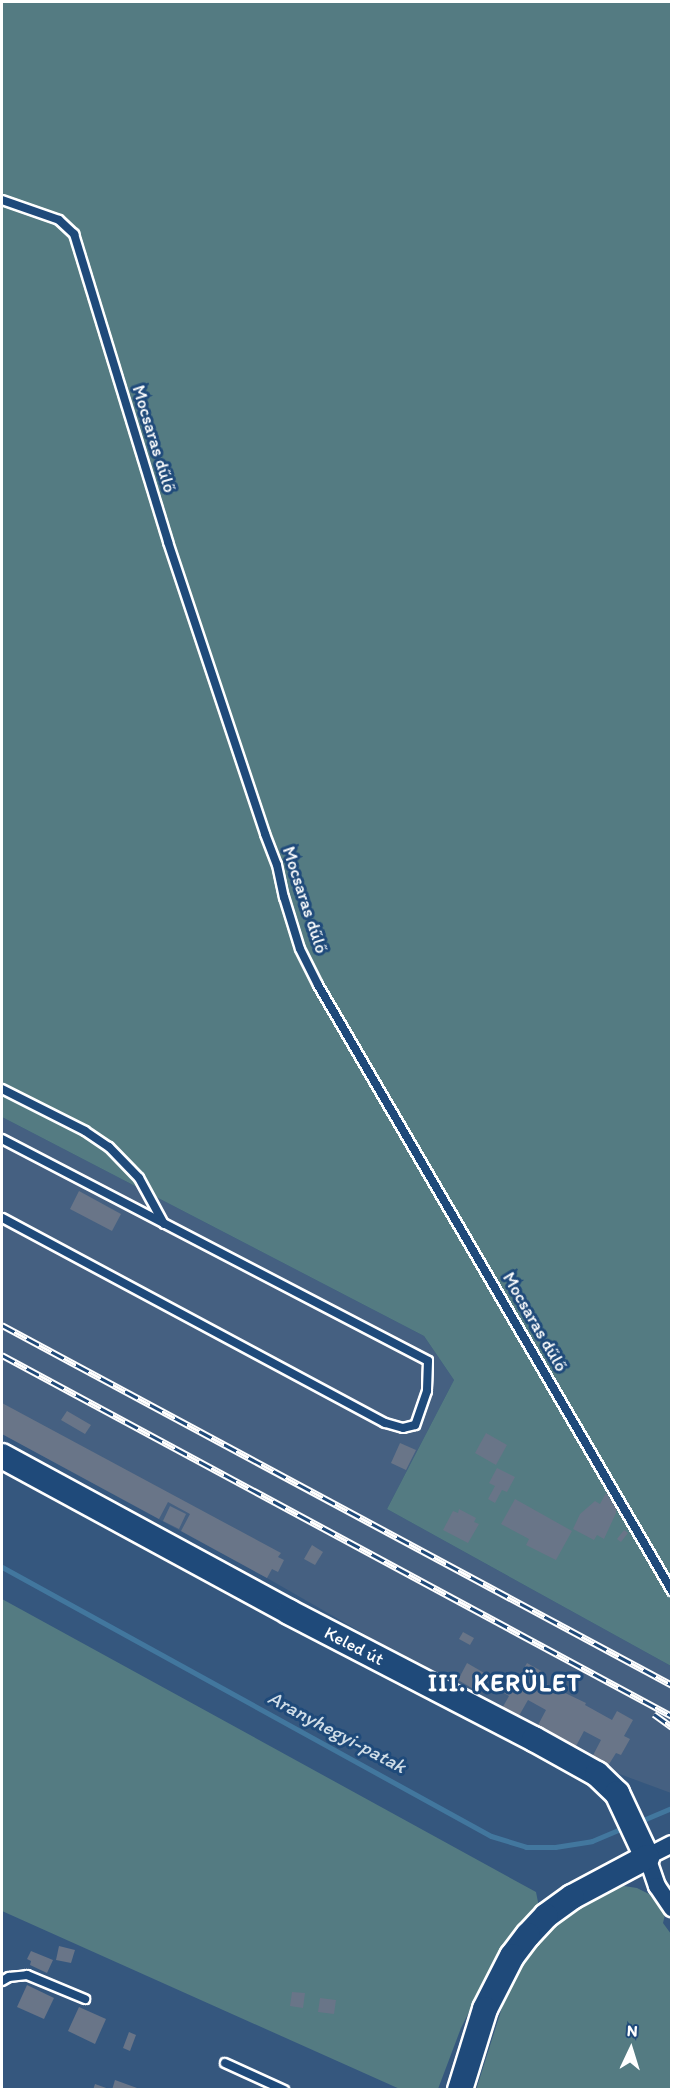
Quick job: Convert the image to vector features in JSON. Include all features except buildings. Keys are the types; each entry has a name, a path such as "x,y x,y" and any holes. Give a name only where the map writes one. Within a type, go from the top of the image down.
{"street":[{"name":"Keled út","path":"2,1455 289,1612 534,1739 603,1779 624,1803 643,1848"},
{"path":"460,2090 485,2009 512,1956 528,1935 546,1916 643,1848 672,1844"},
{"path":"643,1848 657,1886 672,1908"}],"lane":[{"name":"Mocsaras dűlő","path":"2,200 59,220 74,234 168,542 277,864 284,897 300,949 318,984 672,1591"},
{"path":"2,1089 85,1131 109,1147 139,1178 165,1225"},
{"path":"2,1139 428,1361 427,1391 414,1425 403,1428 386,1423 2,1218"},
{"path":"2,1981 9,1977 27,1976 86,2000"},
{"path":"225,2063 284,2090"}],"shaded area":[{"path":"2,1117 424,1336 454,1380 387,1509 671,1666 671,1793 606,1769 500,1712 267,1578 2,1434"}],"green space":[{"path":"2,2 671,2 671,1666 387,1509 454,1380 424,1336 2,1117"},
{"path":"2,1599 536,1892 540,1912 496,1958 461,2028 438,2089 402,2090 2,1911"},
{"path":"624,1886 637,1888 649,1894 665,1915 663,1923 671,1934 671,2089 476,2090 505,1998 519,1969 556,1922 593,1896"}],"waterway":[{"name":"Aranyhegyi-patak","path":"2,1567 491,1836 526,1847 555,1847 592,1841 625,1827"},
{"name":"Aranyhegyi-patak","path":"636,1823 672,1808"}],"railway":[{"path":"2,1325 672,1685"},
{"path":"2,1355 672,1716"},
{"path":"654,1714 672,1727"}],"district":[{"name":"III. KERÜLET","path":"505,1683"}]}
